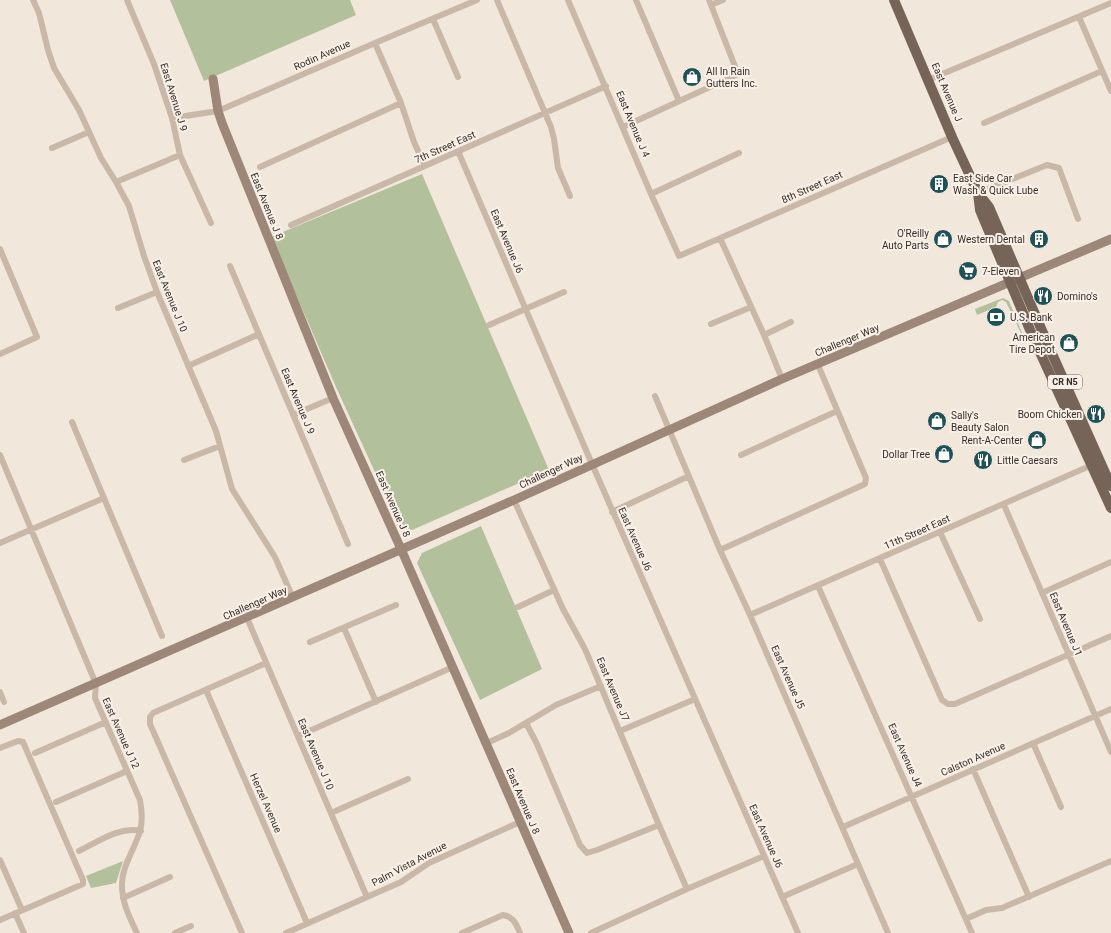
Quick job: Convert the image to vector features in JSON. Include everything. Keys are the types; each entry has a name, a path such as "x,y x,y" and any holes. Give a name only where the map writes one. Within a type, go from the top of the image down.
{"main road":[{"name":"East Avenue J","path":"894,0 952,137 978,193 989,207 1042,354 1067,399"},
{"name":"East Avenue J 8","path":"213,79 218,111 333,398 401,549 569,933"},
{"name":"Challenger Way","path":"0,725 293,598 782,379 818,365 1111,239"},
{"name":"East Avenue J","path":"1015,279 1067,399 1092,465 1111,508"},
{"path":"1067,399 1079,427 1087,433 1111,486"}],"street":[{"name":"East Avenue J 10","path":"33,0 39,13 54,68 79,110 101,158 129,206 144,256 157,292 216,431 232,489 275,557 293,598"},
{"name":"East Avenue J 9","path":"127,0 154,64 172,118 180,155 211,223"},
{"name":"Rodin Avenue","path":"172,118 218,111 477,0"},
{"path":"497,0 553,133 558,168 570,196"},
{"name":"East Avenue J 4","path":"568,0 679,256"},
{"path":"636,0 678,101"},
{"path":"623,127 738,74 710,2 723,0"},
{"path":"928,80 1111,3"},
{"path":"1079,17 1111,91"},
{"path":"433,18 458,77"},
{"path":"375,43 401,103 424,166"},
{"path":"984,123 1102,71"},
{"name":"7th Street East","path":"291,225 606,86"},
{"path":"260,168 401,103"},
{"path":"52,148 89,132"},
{"name":"8th Street East","path":"679,256 952,137"},
{"name":"East Avenue J6","path":"458,151 612,512 798,933"},
{"path":"651,194 739,153"},
{"path":"116,182 180,155"},
{"path":"978,193 1047,165 1059,168 1078,219"},
{"path":"720,238 764,335 782,379"},
{"path":"0,250 37,337 0,354"},
{"name":"East Avenue J 9","path":"230,266 348,544"},
{"path":"118,308 157,292"},
{"path":"489,325 564,292"},
{"path":"711,324 751,307"},
{"path":"764,335 791,322"},
{"path":"188,366 259,334"},
{"path":"720,550 865,484 866,478 818,365"},
{"name":"East Avenue J5","path":"655,396 720,550 843,827 888,933"},
{"path":"293,415 333,398"},
{"path":"741,455 838,411"},
{"path":"72,422 162,636"},
{"path":"184,460 220,446"},
{"name":"East Avenue J 12","path":"0,455 96,684 95,698 140,800 142,816 141,831 125,871 122,885 123,898 137,933"},
{"name":"11th Street East","path":"750,615 1004,505 1092,465"},
{"path":"612,512 689,476"},
{"path":"0,543 104,498"},
{"name":"East Avenue J7","path":"514,500 563,609 585,648 659,825 688,889"},
{"name":"East Avenue J1","path":"1004,505 1111,752"},
{"path":"940,532 980,619"},
{"path":"880,559 942,700 948,704 955,704 1111,636"},
{"path":"1042,594 1111,562"},
{"name":"East Avenue J4","path":"818,586 972,933"},
{"path":"518,607 554,590"},
{"path":"310,642 396,605"},
{"name":"East Avenue J 10","path":"247,618 367,897"},
{"path":"344,628 376,702"},
{"path":"242,933 150,724 150,718 153,713 266,663"},
{"path":"298,736 453,667"},
{"path":"486,743 509,733 556,705 601,686"},
{"name":"Herzel Avenue","path":"206,690 307,923"},
{"path":"0,692 4,702"},
{"path":"620,731 695,699"},
{"name":"Calston Avenue","path":"843,827 1111,709"},
{"path":"35,753 106,722"},
{"path":"526,723 537,744 580,845 587,853 659,825"},
{"path":"0,748 18,741 23,742 83,880 83,884 0,920"},
{"path":"1034,743 1061,807"},
{"path":"974,770 1029,897"},
{"path":"56,802 127,771"},
{"path":"331,813 408,779"},
{"name":"Palm Vista Avenue","path":"286,933 401,882 430,863 520,822"},
{"path":"79,851 119,832 132,829 141,831"},
{"path":"591,933 764,856"},
{"path":"0,860 22,910"},
{"path":"966,919 979,912 1002,908 1111,861"},
{"path":"782,896 858,864"},
{"path":"123,898 170,877"},
{"path":"15,913 24,933"},
{"path":"462,933 503,915 510,916 515,922 520,933"},
{"path":"175,933 191,926"}],"green space":[{"path":"170,0 350,0 356,15 204,81"},
{"path":"422,174 549,470 412,530 402,526 400,520 390,505 336,387 272,239 273,236"},
{"path":"1003,298 1009,301 1023,335 1006,302 1002,300 998,302 996,307 977,315 975,309"},
{"path":"481,526 542,669 480,700 417,563 422,553"},
{"path":"123,861 116,883 91,888 86,876"}],"place":[{"name":"All In Rain Gutters Inc.","path":"692,77"},
{"name":"East Side Car Wash & Quick Lube","path":"939,184"},
{"name":"O'Reilly Auto Parts","path":"943,239"},
{"name":"Western Dental","path":"1039,239"},
{"name":"7-Eleven","path":"968,271"},
{"name":"Domino's","path":"1043,296"},
{"name":"U.S. Bank","path":"996,317"},
{"name":"American Tire Depot","path":"1069,343"},
{"name":"Boom Chicken","path":"1096,414"},
{"name":"Sally's Beauty Salon","path":"937,421"},
{"name":"Rent-A-Center","path":"1037,440"},
{"name":"Dollar Tree","path":"944,454"},
{"name":"Little Caesars","path":"983,460"}]}
